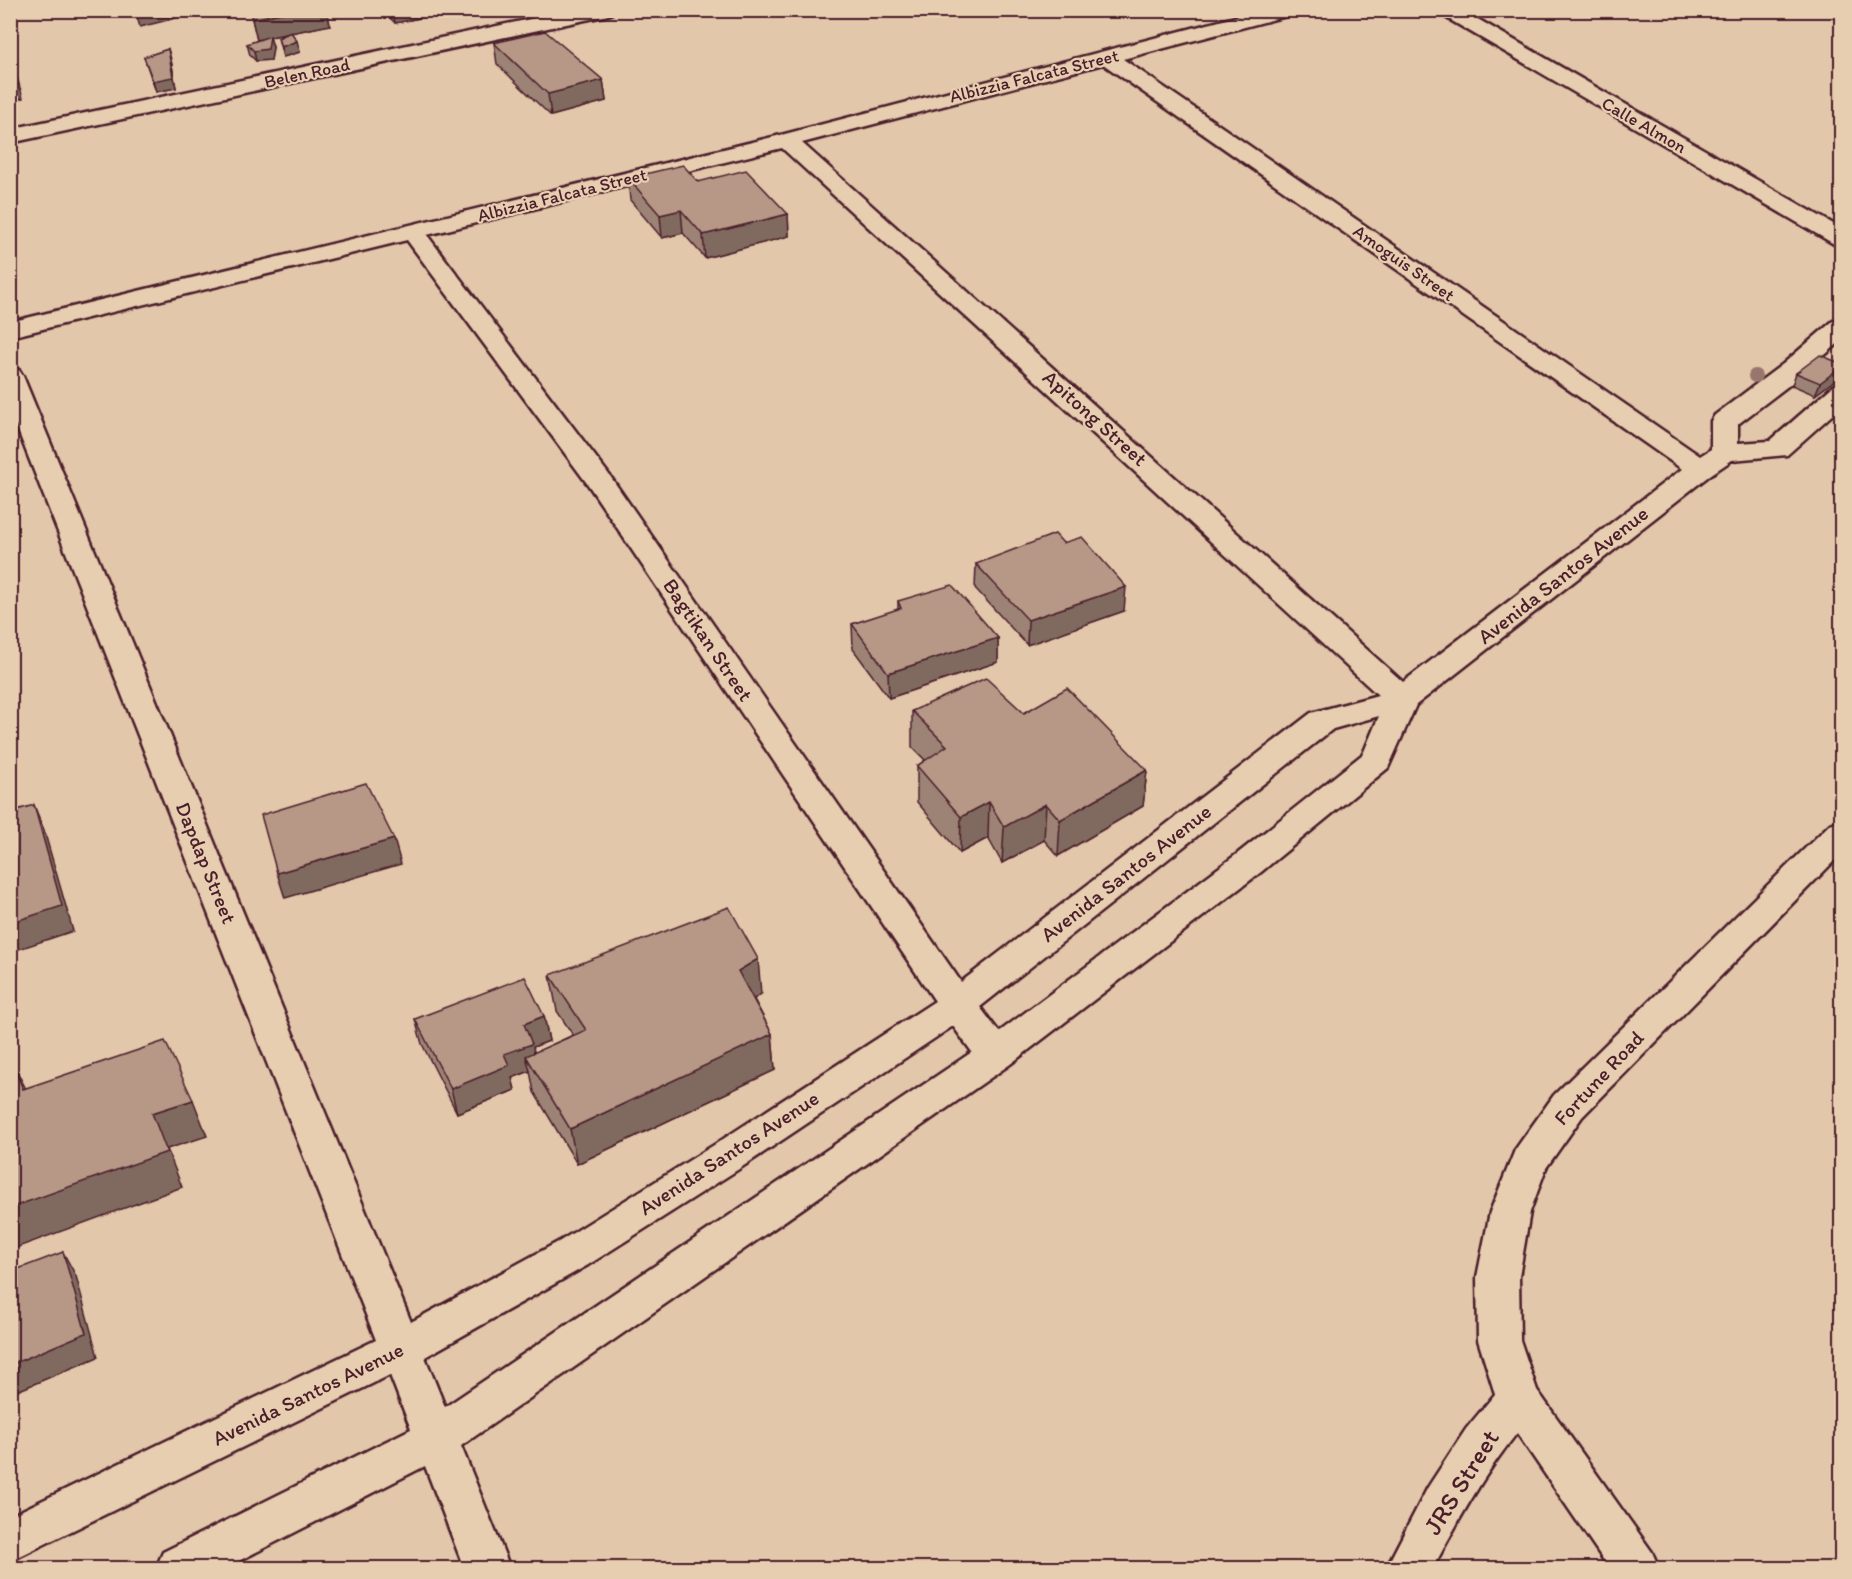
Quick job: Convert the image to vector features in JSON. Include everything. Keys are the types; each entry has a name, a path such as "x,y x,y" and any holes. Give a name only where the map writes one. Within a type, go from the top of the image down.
{"street":[{"name":"Belen Road","path":"10,136 604,10"},
{"name":"Albizzia Falcata Street","path":"10,330 786,140 1287,10"},
{"name":"Calle Almon","path":"1447,10 1842,239"},
{"name":"Amoguis Street","path":"1107,57 1700,469"},
{"name":"Apitong Street","path":"786,140 1005,336 1402,699"},
{"name":"Bagtikan Street","path":"412,231 600,482 957,1005 996,1055"},
{"path":"1842,326 1792,370 1724,421 1725,452 1777,450 1842,392"},
{"name":"Dapdap Street","path":"10,376 401,1349 487,1569"},
{"name":"Avenida Santos Avenue","path":"10,1539 401,1349 574,1253 728,1156 957,1005 1322,722 1402,699 1725,452"},
{"path":"179,1569 435,1439 996,1055 1249,863 1377,760 1402,699"},
{"name":"Fortune Road","path":"1636,1569 1518,1399 1499,1340 1498,1277 1510,1212 1529,1161 1568,1106 1842,832"},
{"name":"JRS Street","path":"1409,1569 1444,1502 1475,1453 1518,1399"}],"building":[{"path":"250,10 295,10 252,19"},
{"path":"545,31 603,80 548,94 494,43"},
{"path":"291,32 297,41 281,47 278,38"},
{"path":"270,36 268,49 254,51 247,44"},
{"path":"168,49 173,77 153,81 144,57"},
{"path":"10,57 16,77 10,78"},
{"path":"683,165 698,182 746,170 788,214 703,235 681,210 660,215 628,178"},
{"path":"1820,355 1842,366 1820,383 1796,373"},
{"path":"1055,534 1063,543 1082,537 1126,587 1028,620 976,564"},
{"path":"952,585 998,638 888,673 852,624 901,608 898,601"},
{"path":"986,678 1024,713 1067,688 1147,770 1060,820 1046,804 1004,827 989,802 961,817 917,766 947,746 912,711"},
{"path":"366,783 394,839 277,873 261,815"},
{"path":"34,805 62,906 10,923 10,812"},
{"path":"729,907 758,959 738,971 772,1034 570,1129 526,1056 586,1030 550,975"},
{"path":"525,977 544,1016 524,1024 532,1044 504,1054 509,1065 451,1089 415,1019"},
{"path":"165,1041 193,1100 152,1113 167,1152 10,1208 10,1059 23,1089"},
{"path":"63,1252 86,1333 10,1365 10,1272"}]}
